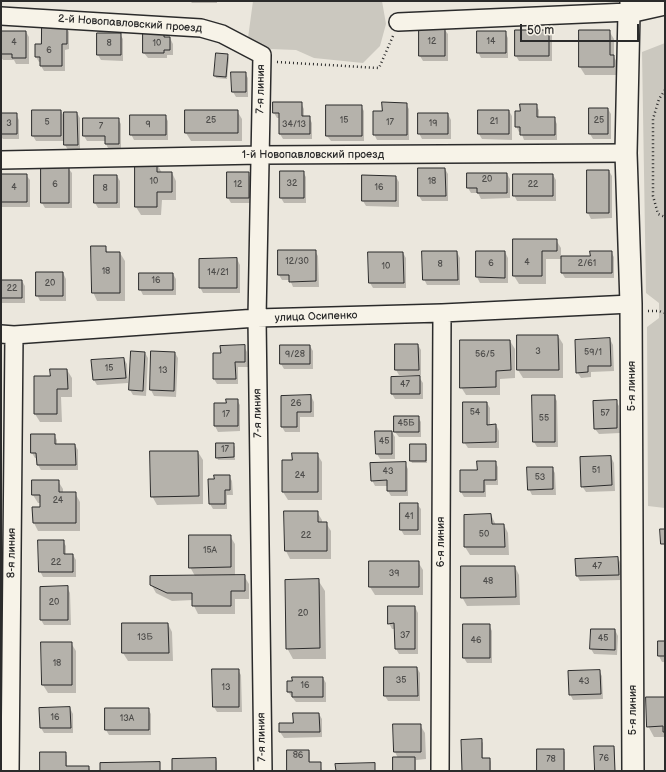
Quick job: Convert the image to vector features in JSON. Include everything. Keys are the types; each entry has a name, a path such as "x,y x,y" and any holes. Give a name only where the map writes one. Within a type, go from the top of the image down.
{"street":[{"path":"398,22 665,4"},
{"name":"5-я линия","path":"629,7 626,153 631,304 633,771"},
{"name":"2-й Новопавловский проезд","path":"1,16 201,28 222,34 262,55"},
{"name":"7-я линия","path":"262,55 257,318 263,771"},
{"name":"1-й Новопавловский проезд","path":"1,160 260,155 626,153"},
{"name":"улица Осипенко","path":"8,334 257,318 631,304"},
{"name":"6-я линия","path":"440,771 442,312"},
{"name":"8-я линия","path":"8,334 10,771"}],"path":[{"path":"262,55 278,62 379,68 398,22"},
{"path":"665,90 659,99 653,119 653,196 658,214 665,217"},
{"path":"659,311 665,314"}],"shaded area":[{"path":"253,1 382,1 386,24 380,46 363,63 314,58 296,50 270,49 248,38"},
{"path":"665,43 665,508 648,506 647,327 659,318 659,303 646,293 642,52"}],"building":[{"path":"42,25 67,25 67,44 62,44 62,66 40,66 40,57 35,57 35,44 41,44"},
{"path":"419,28 445,28 445,56 419,56"},
{"path":"515,30 549,30 549,56 515,56"},
{"path":"579,30 610,30 610,55 614,55 614,67 579,67"},
{"path":"1,31 26,31 26,58 12,58 12,54 1,54"},
{"path":"477,31 506,31 506,53 477,53"},
{"path":"97,33 121,33 121,55 97,55"},
{"path":"143,33 164,33 164,37 170,37 170,50 164,50 164,53 143,53"},
{"path":"216,53 228,54 226,77 214,76"},
{"path":"231,72 246,72 246,92 232,92"},
{"path":"273,102 302,102 302,116 310,116 310,134 279,134 279,113 273,113"},
{"path":"382,102 407,103 407,135 373,135 373,111 382,111"},
{"path":"520,104 537,104 537,117 555,117 555,135 520,135 520,127 515,127 515,111 520,111"},
{"path":"326,105 362,105 362,136 326,136"},
{"path":"589,108 608,108 608,134 589,134"},
{"path":"32,110 61,110 61,136 32,136"},
{"path":"185,110 238,110 238,133 185,133"},
{"path":"478,110 509,110 509,134 478,134"},
{"path":"64,112 77,112 78,145 64,145"},
{"path":"1,113 17,113 17,134 1,134"},
{"path":"418,113 448,113 448,134 418,134"},
{"path":"130,115 166,115 166,135 130,135"},
{"path":"83,118 119,118 119,144 105,144 105,136 83,136"},
{"path":"135,163 157,163 157,172 172,172 172,192 157,192 157,207 135,207"},
{"path":"41,167 69,167 69,203 41,203"},
{"path":"418,168 445,168 446,196 418,196"},
{"path":"587,170 609,170 609,213 587,213"},
{"path":"280,171 304,171 304,198 280,198"},
{"path":"227,172 249,172 249,198 227,198"},
{"path":"467,173 507,173 507,193 477,193 477,188 467,188"},
{"path":"1,174 27,174 27,202 1,202"},
{"path":"513,174 553,174 553,196 513,196"},
{"path":"94,175 117,175 117,203 94,203"},
{"path":"362,175 396,176 396,201 362,201"},
{"path":"513,239 557,239 557,251 542,251 542,276 513,276"},
{"path":"91,246 106,246 106,252 120,252 120,293 92,293"},
{"path":"278,250 316,250 316,281 289,282 289,275 278,275"},
{"path":"422,251 457,251 458,280 423,280"},
{"path":"476,251 505,251 505,278 476,277"},
{"path":"590,251 612,251 612,273 561,273 561,256 590,256"},
{"path":"368,252 403,252 404,283 369,283"},
{"path":"237,258 237,288 199,288 199,259"},
{"path":"36,272 63,272 63,296 36,296"},
{"path":"139,273 173,273 173,290 139,290"},
{"path":"1,280 22,280 22,298 1,298"},
{"path":"517,335 558,335 559,370 517,370"},
{"path":"610,338 611,366 588,366 588,372 576,373 575,340"},
{"path":"460,340 510,340 511,370 496,371 496,387 460,388"},
{"path":"395,344 418,344 419,370 395,370"},
{"path":"245,345 245,362 235,362 236,379 213,379 213,353 221,353 220,346"},
{"path":"280,345 310,345 310,364 280,364"},
{"path":"131,351 145,352 143,391 129,390"},
{"path":"151,351 175,352 174,391 150,390"},
{"path":"124,358 126,378 93,380 91,360"},
{"path":"50,369 67,369 68,389 57,389 57,414 34,414 34,376 50,376"},
{"path":"420,376 420,394 391,394 391,377"},
{"path":"311,395 311,412 297,412 297,427 281,427 281,396"},
{"path":"532,395 555,395 555,442 533,442"},
{"path":"226,399 238,399 238,426 214,426 214,403 226,403"},
{"path":"617,400 617,428 594,429 593,401"},
{"path":"463,402 487,402 487,425 496,424 496,442 463,443"},
{"path":"394,416 419,416 419,432 394,432"},
{"path":"375,431 392,431 392,454 376,454"},
{"path":"31,434 55,434 55,444 75,444 76,465 37,465 36,453 31,453"},
{"path":"216,443 234,443 234,457 216,458"},
{"path":"410,444 426,444 426,461 410,461"},
{"path":"150,451 198,451 199,496 151,497"},
{"path":"292,453 318,453 318,492 282,492 282,460 292,460"},
{"path":"611,456 612,485 581,487 580,457"},
{"path":"477,461 496,461 496,480 484,480 484,492 460,492 460,470 477,470"},
{"path":"406,462 406,491 387,491 387,480 371,481 370,463"},
{"path":"527,467 553,467 553,489 528,490"},
{"path":"214,475 230,475 230,490 225,490 225,504 209,504 208,479 214,479"},
{"path":"32,480 59,480 59,492 76,492 76,523 33,523 32,507 40,507 40,495 32,495"},
{"path":"400,503 418,503 418,530 400,530"},
{"path":"284,511 318,511 318,522 327,522 327,551 285,551"},
{"path":"491,514 492,524 504,524 505,547 464,547 464,515"},
{"path":"660,529 665,529 665,544 661,544"},
{"path":"189,535 231,535 231,567 189,568"},
{"path":"38,540 64,540 64,554 73,554 73,572 39,572"},
{"path":"618,557 619,575 576,576 575,559"},
{"path":"369,561 419,561 419,587 369,587"},
{"path":"461,566 515,566 516,597 461,598"},
{"path":"245,575 245,591 231,591 231,606 192,606 192,593 167,593 150,585 150,576"},
{"path":"319,579 320,648 286,649 285,580"},
{"path":"68,586 68,620 40,620 40,587"},
{"path":"388,606 415,606 415,649 395,649 394,623 388,624"},
{"path":"122,623 168,623 169,653 122,653"},
{"path":"463,624 490,624 490,658 463,658"},
{"path":"591,629 615,629 615,650 590,649"},
{"path":"658,641 665,641 665,656 658,656"},
{"path":"41,642 72,642 72,685 42,685"},
{"path":"384,667 417,667 418,696 384,696"},
{"path":"212,669 239,669 239,707 213,707"},
{"path":"600,670 601,694 569,695 568,671"},
{"path":"292,677 323,677 323,697 292,697 292,692 287,692 287,681 292,681"},
{"path":"646,697 665,697 665,732 663,732 663,726 647,727"},
{"path":"70,707 71,728 40,728 39,708"},
{"path":"105,708 149,708 149,730 105,730"},
{"path":"293,713 319,713 320,732 279,732 279,723 293,723"},
{"path":"393,724 421,724 421,752 394,752"},
{"path":"482,739 482,758 490,758 490,771 462,771 461,740"},
{"path":"594,746 614,746 615,771 595,771"},
{"path":"537,749 564,749 564,771 537,771"},
{"path":"287,750 309,750 309,762 321,762 321,771 287,771"},
{"path":"40,752 66,752 66,766 89,766 89,771 40,771"},
{"path":"393,757 415,757 415,771 393,771"},
{"path":"216,758 216,771 172,771 172,759"},
{"path":"160,762 160,771 100,771 100,763"},
{"path":"375,763 375,771 336,771 335,764"}]}
